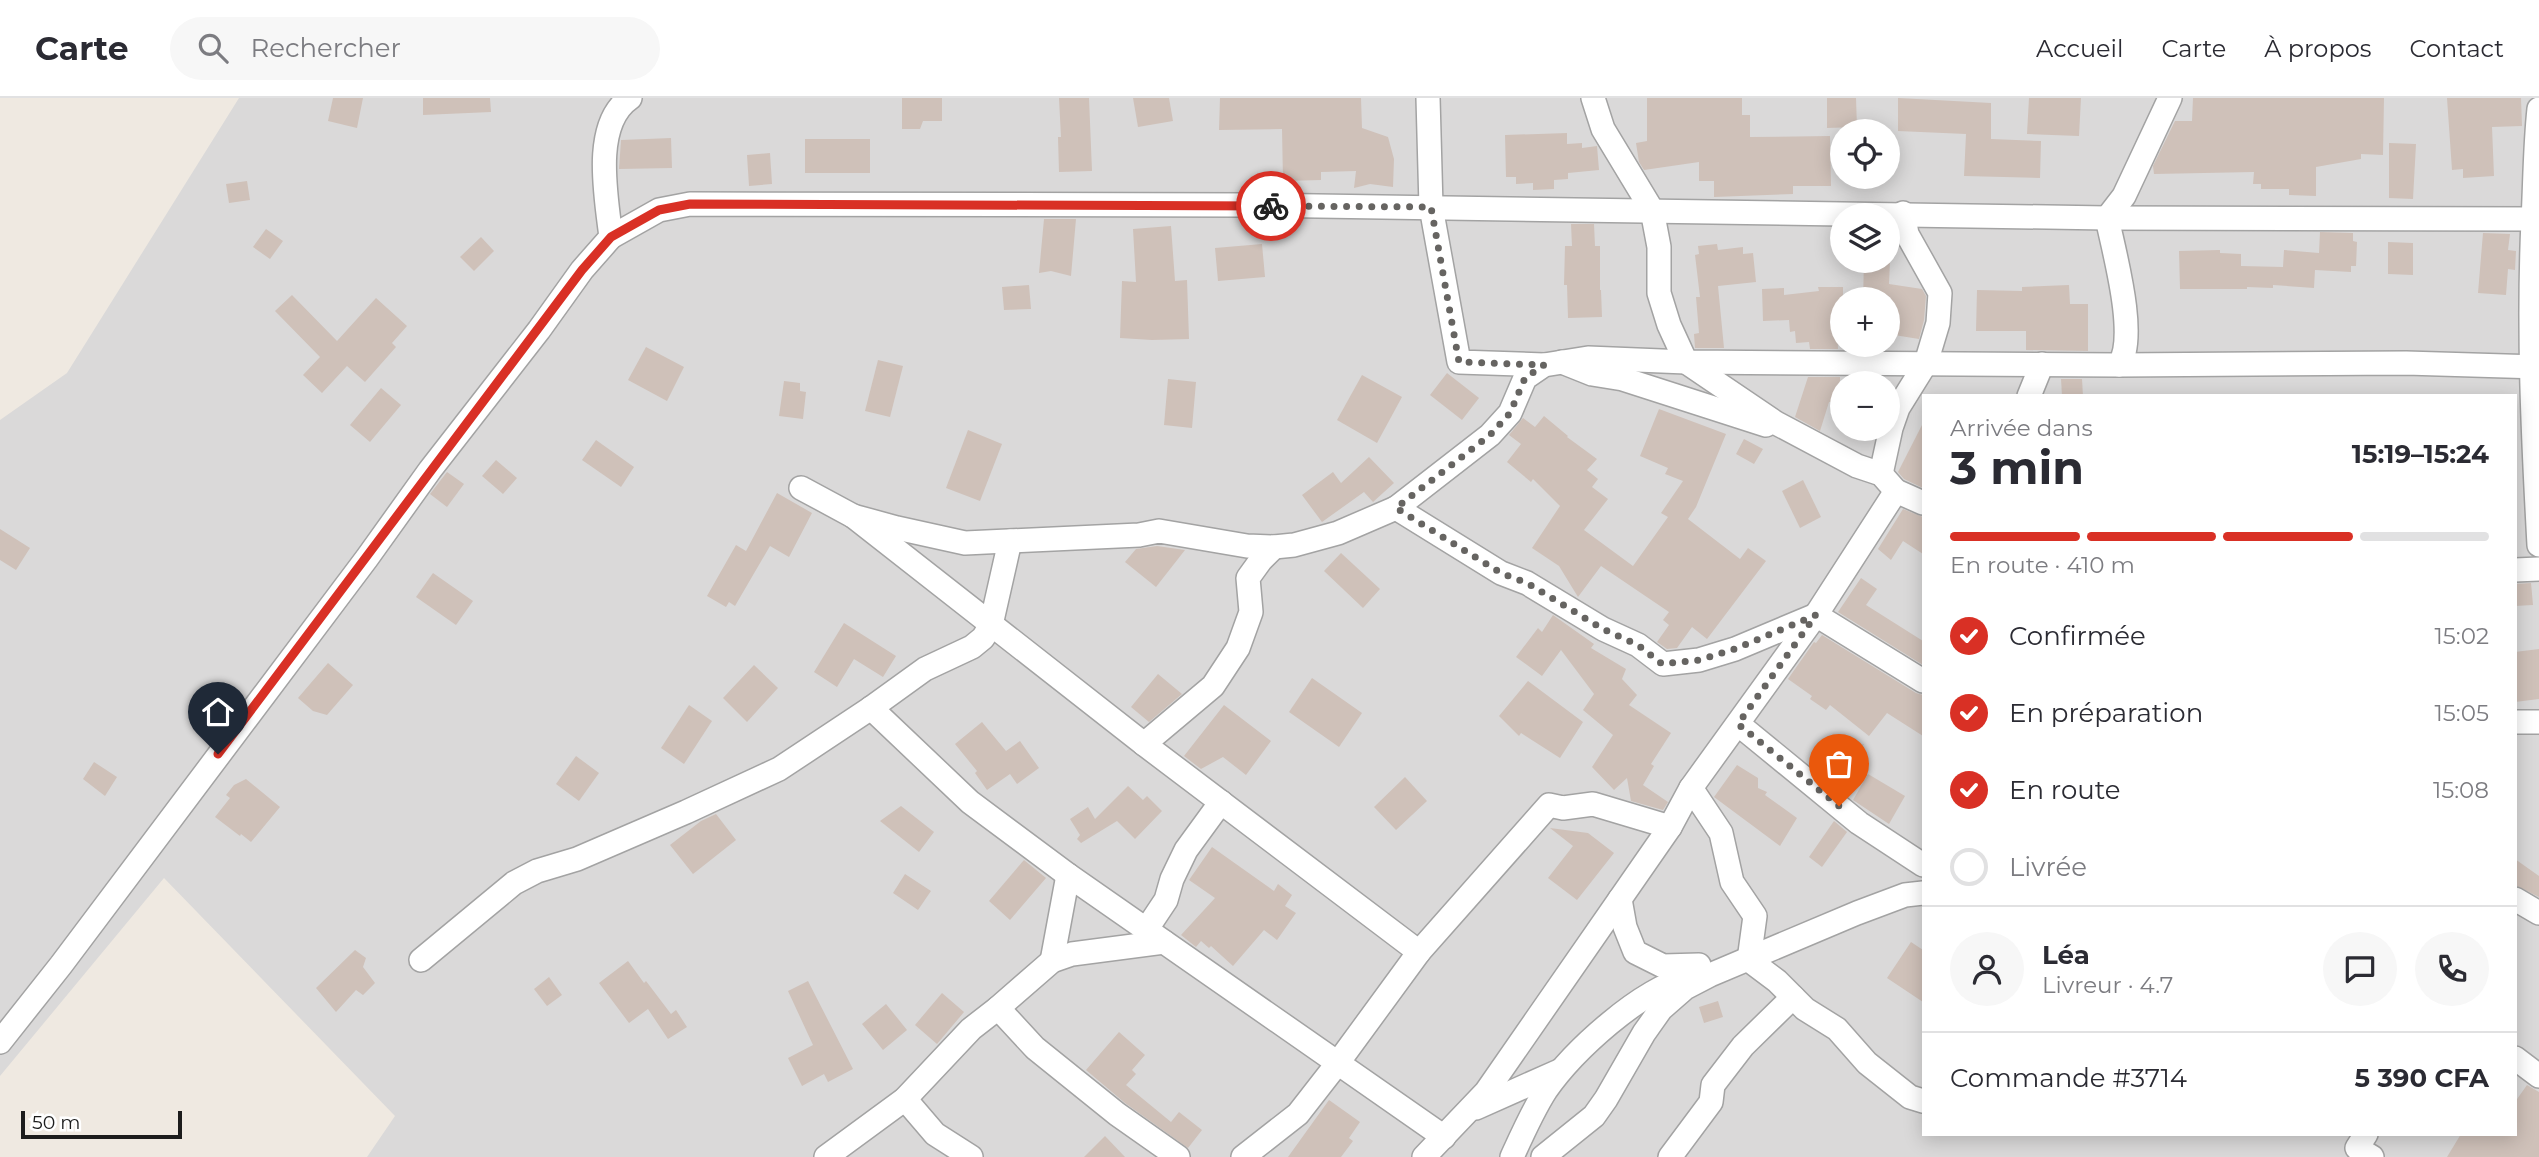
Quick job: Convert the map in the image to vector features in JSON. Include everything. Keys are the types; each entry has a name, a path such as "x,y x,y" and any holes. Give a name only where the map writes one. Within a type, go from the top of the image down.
{"street":[{"path":"611,237 605,142 619,106 630,98"},
{"path":"1428,98 1431,207 1459,362 1553,363 1588,358 1686,362 2119,365 2406,363 2535,367"},
{"path":"1593,98 1603,129 1652,210 1659,247 1660,293 1669,325 1686,362 1776,423 1922,502"},
{"path":"2119,365 2125,356 2127,335 2123,299 2107,218 2124,195 2170,98"},
{"path":"2539,109 2534,154 2536,220 2530,264 2539,545"},
{"path":"0,1042 61,965 582,270 611,237 659,210 690,204 1431,207 2107,218 2536,220"},
{"path":"1424,1157 1486,1092 1670,827 1691,788 1816,615 1888,482 1891,428 1898,408 1926,363 1938,323 1940,293 1908,234 1903,214"},
{"path":"853,516 965,543 1139,535 1159,531 1247,545 1294,545 1338,534 1396,508 1490,435 1510,413 1525,378 1553,363 1623,379 1798,434"},
{"path":"2030,394 2042,364"},
{"path":"801,488 853,516 1144,744 1419,952"},
{"path":"1396,508 1501,573 1527,583 1603,629 1638,645 1662,664 1699,660 1735,649 1816,615"},
{"path":"421,960 514,884 537,871 577,859 625,839 779,769 925,669 972,647 983,638 991,625 1010,541"},
{"path":"1144,744 1213,686 1238,648 1251,612 1248,578 1274,547"},
{"path":"2517,570 2539,569"},
{"path":"1816,615 1922,680"},
{"path":"871,708 970,802 1068,875 1444,1137"},
{"path":"2517,722 2539,722"},
{"path":"1738,724 1859,823 1922,864"},
{"path":"1691,788 1721,833 1732,882 1755,916 1739,964"},
{"path":"1155,936 1172,879 1186,850 1221,802"},
{"path":"1243,1157 1298,1114 1338,1064 1419,952 1549,805 1563,808 1593,804 1670,827"},
{"path":"1052,961 1068,875"},
{"path":"1543,1157 1594,1116 1661,1009 1685,988 1857,913 1905,895 1922,893"},
{"path":"1620,899 1625,927 1635,952 1663,966 1739,964 1837,1028 1867,1063 1910,1097 1922,1101"},
{"path":"826,1157 905,1099 971,1028 1052,961 1155,936"},
{"path":"1512,1157 1546,1091 1581,1048 1629,1009 1674,981 1739,964"},
{"path":"1670,1157 1711,1102 1713,1084 1743,1046 1793,997"},
{"path":"998,1008 1035,1048 1117,1114 1178,1157"},
{"path":"2517,1060 2539,1076"},
{"path":"1467,1113 1564,1068"},
{"path":"905,1099 935,1134 971,1157"},
{"path":"2365,1136 2357,1148 2372,1157"}],"shaded area":[{"path":"239,98 2539,98 2539,1157 367,1157 395,1116 164,878 0,1076 0,420 67,373"}],"building":[{"path":"333,98 363,98 357,128 328,121"},
{"path":"423,98 490,98 491,112 423,115"},
{"path":"902,98 942,98 942,121 923,121 920,129 902,129"},
{"path":"1059,98 1089,98 1092,171 1059,172"},
{"path":"1133,98 1169,98 1173,121 1138,127"},
{"path":"1220,98 1361,98 1362,128 1388,137 1394,159 1393,187 1370,184 1354,188 1356,171 1321,172 1321,180 1283,181 1282,129 1219,130"},
{"path":"1647,98 1742,98 1742,115 1750,115 1750,137 1830,136 1830,186 1793,186 1793,194 1714,197 1714,181 1699,181 1699,162 1644,170 1639,162 1636,143 1647,141"},
{"path":"1827,98 1856,98 1857,119 1830,119 1830,128 1827,128"},
{"path":"1898,98 1991,103 1991,139 2041,141 2040,178 1964,176 1966,134 1900,131"},
{"path":"2029,98 2081,98 2079,136 2027,134"},
{"path":"2193,98 2384,98 2383,155 2361,154 2361,159 2316,167 2316,196 2289,195 2289,189 2261,189 2261,184 2253,184 2254,172 2154,174 2153,166 2175,121 2192,121"},
{"path":"2447,98 2521,98 2522,126 2492,127 2494,176 2463,178 2463,169 2452,170"},
{"path":"1567,133 1567,144 1582,143 1582,148 1597,146 1599,170 1568,173 1568,179 1554,180 1554,189 1533,190 1533,183 1516,184 1516,177 1506,177 1505,135"},
{"path":"671,138 672,168 619,169 621,140"},
{"path":"805,139 870,139 870,173 805,173"},
{"path":"2389,143 2416,144 2413,199 2389,198"},
{"path":"770,153 772,184 749,186 747,155"},
{"path":"247,181 250,200 229,203 226,184"},
{"path":"1044,219 1076,219 1071,276 1051,271 1039,273"},
{"path":"1571,224 1594,224 1595,246 1600,246 1602,317 1568,318 1567,285 1564,285 1565,246 1572,246"},
{"path":"1171,226 1175,281 1187,280 1189,339 1120,338 1122,281 1136,282 1133,229"},
{"path":"266,229 283,241 270,259 253,247"},
{"path":"2320,232 2353,233 2353,241 2357,242 2356,266 2351,266 2351,272 2315,270 2314,288 2273,285 2273,288 2180,289 2179,251 2220,250 2220,253 2241,254 2241,266 2283,267 2284,250 2319,253"},
{"path":"2483,233 2510,234 2508,250 2516,251 2515,270 2508,269 2506,295 2478,293"},
{"path":"481,237 494,251 474,271 460,257"},
{"path":"2388,242 2413,243 2413,275 2388,274"},
{"path":"1262,244 1265,277 1218,281 1215,248"},
{"path":"1717,244 1718,250 1743,247 1743,254 1753,253 1756,282 1718,286 1724,348 1695,348 1694,334 1699,333 1696,297 1700,297 1695,255 1699,254 1698,246"},
{"path":"1864,273 1889,273 1889,284 1922,289 1926,296 1919,339 1900,336 1900,287 1863,287"},
{"path":"1029,285 1031,309 1004,310 1002,287"},
{"path":"2069,285 2070,304 2088,304 2088,351 2026,350 2026,331 1976,331 1977,290 2022,291 2022,287"},
{"path":"1818,287 1830,287 1830,349 1810,349 1809,342 1796,343 1795,331 1790,332 1789,320 1763,321 1762,289 1784,288 1784,295 1819,291"},
{"path":"292,295 337,341 376,298 407,326 392,343 396,347 365,382 347,366 322,393 303,375 320,357 275,311"},
{"path":"646,347 684,367 667,401 628,380"},
{"path":"878,360 903,366 890,417 865,411"},
{"path":"1447,373 1479,398 1462,420 1430,395"},
{"path":"1362,375 1402,397 1377,443 1337,420"},
{"path":"1808,377 1830,377 1830,402 1820,431 1795,417"},
{"path":"1168,379 1196,382 1192,428 1164,425"},
{"path":"2061,379 2082,379 2083,394 2062,394"},
{"path":"784,381 800,383 800,391 806,392 803,419 779,416"},
{"path":"381,388 401,405 370,442 350,425"},
{"path":"1659,409 1726,434 1696,507 1688,519 1740,559 1748,548 1766,561 1707,639 1692,627 1677,648 1667,649 1657,642 1669,625 1663,620 1669,612 1601,566 1578,597 1559,566 1532,548 1560,506 1533,479 1531,482 1507,462 1521,444 1509,435 1523,418 1535,427 1544,416 1597,459 1587,470 1598,479 1592,487 1608,499 1584,530 1633,566 1668,517 1661,513 1683,481 1665,474 1668,468 1640,456"},
{"path":"1922,425 1922,488 1904,479 1898,472"},
{"path":"968,430 1002,444 980,501 946,488"},
{"path":"1744,439 1763,449 1754,464 1736,454"},
{"path":"596,440 634,467 621,487 582,460"},
{"path":"1369,457 1394,483 1373,502 1364,492 1322,522 1302,495 1333,472 1341,483"},
{"path":"496,460 517,478 503,494 482,476"},
{"path":"447,472 464,484 447,507 430,494"},
{"path":"1803,480 1821,517 1800,528 1782,491"},
{"path":"777,493 812,513 789,557 770,546 735,606 729,602 726,607 707,596 736,545 746,551"},
{"path":"1903,509 1922,517 1922,553 1903,541 1891,560 1878,549"},
{"path":"0,529 30,548 16,570 0,560"},
{"path":"1157,546 1185,550 1156,587 1125,562 1136,549"},
{"path":"1341,553 1380,589 1363,608 1324,571"},
{"path":"433,573 473,601 456,625 416,597"},
{"path":"1861,578 1877,589 1866,605 1922,640 1922,664 1838,612"},
{"path":"2531,583 2533,605 2517,606 2517,584"},
{"path":"1553,615 1594,644 1591,648 1626,669 1622,679 1637,695 1629,705 1671,733 1651,764 1654,766 1643,785 1668,802 1663,810 1631,801 1627,778 1614,790 1592,767 1613,735 1583,710 1594,694 1561,650 1542,676 1516,657 1538,628 1542,632"},
{"path":"844,623 896,656 883,677 854,659 837,687 814,672"},
{"path":"1822,635 1922,695 1922,735 1887,713 1869,736 1830,705 1826,710 1810,699 1812,696 1788,679 1814,642"},
{"path":"2539,649 2539,699 2517,702 2517,652"},
{"path":"328,663 353,685 327,715 313,711 298,698"},
{"path":"754,665 778,688 747,722 723,698"},
{"path":"1158,674 1182,694 1149,722 1131,707"},
{"path":"1312,678 1362,713 1339,747 1289,712"},
{"path":"1528,681 1583,722 1560,758 1521,733 1519,736 1499,716"},
{"path":"689,705 712,721 684,764 661,748"},
{"path":"1224,705 1271,741 1246,775 1223,757 1201,769 1184,756"},
{"path":"982,722 1006,751 1020,741 1039,768 1017,784 1010,774 987,790 975,773 977,771 955,744"},
{"path":"1864,744 1847,766 1826,772 1822,755"},
{"path":"576,756 599,773 579,801 556,784"},
{"path":"94,762 117,777 105,796 83,779"},
{"path":"1737,765 1758,778 1758,788 1767,792 1765,795 1797,818 1780,846 1714,797"},
{"path":"1868,774 1905,796 1889,824 1853,800"},
{"path":"1405,777 1427,801 1396,830 1374,807"},
{"path":"246,779 280,807 251,842 215,817 230,798 226,795 234,785"},
{"path":"1128,786 1143,800 1147,796 1162,811 1135,839 1117,821 1081,843 1077,839 1080,835 1070,819 1088,807 1095,819"},
{"path":"901,806 934,832 919,852 880,821"},
{"path":"716,814 736,840 693,874 670,845 701,821"},
{"path":"1834,821 1847,832 1822,867 1809,857"},
{"path":"1550,828 1588,833 1614,853 1577,900 1548,878 1573,846"},
{"path":"1212,847 1274,891 1278,884 1292,895 1285,906 1296,913 1277,940 1264,930 1233,966 1211,946 1209,948 1201,941 1196,947 1181,935 1215,898 1189,880"},
{"path":"1024,860 1046,878 1010,920 989,901"},
{"path":"2517,860 2539,876 2539,897 2517,886"},
{"path":"905,874 931,891 918,910 893,893"},
{"path":"1911,942 1922,949 1922,1001 1887,978"},
{"path":"355,950 366,958 363,967 375,983 363,995 356,990 336,1012 316,988"},
{"path":"628,961 671,1014 676,1010 687,1027 668,1039 648,1009 629,1023 599,983"},
{"path":"549,977 562,995 547,1006 534,989"},
{"path":"808,981 853,1069 828,1082 824,1074 802,1086 788,1058 813,1045 788,991"},
{"path":"942,993 964,1012 937,1044 915,1025"},
{"path":"1718,1001 1723,1017 1704,1023 1699,1007"},
{"path":"886,1004 907,1030 883,1050 862,1024"},
{"path":"1119,1032 1145,1055 1132,1070 1136,1074 1126,1085 1171,1122 1179,1112 1202,1130 1188,1148 1125,1103 1086,1070"},
{"path":"2527,1085 2539,1092 2539,1157 2447,1157 2460,1136 2517,1136 2517,1099"},
{"path":"1329,1100 1360,1122 1349,1138 1353,1141 1341,1157 1288,1157"},
{"path":"1105,1136 1125,1157 1084,1157"}],"way so far":[{"path":"1271,206 1431,207 1459,362 1544,365 1525,378 1510,413 1490,435 1396,508 1501,573 1527,583 1603,629 1638,645 1662,664 1699,660 1735,649 1816,615 1738,724 1839,806"}],"route":[{"path":"218,754 582,270 611,237 659,210 690,204 1271,206"}]}
